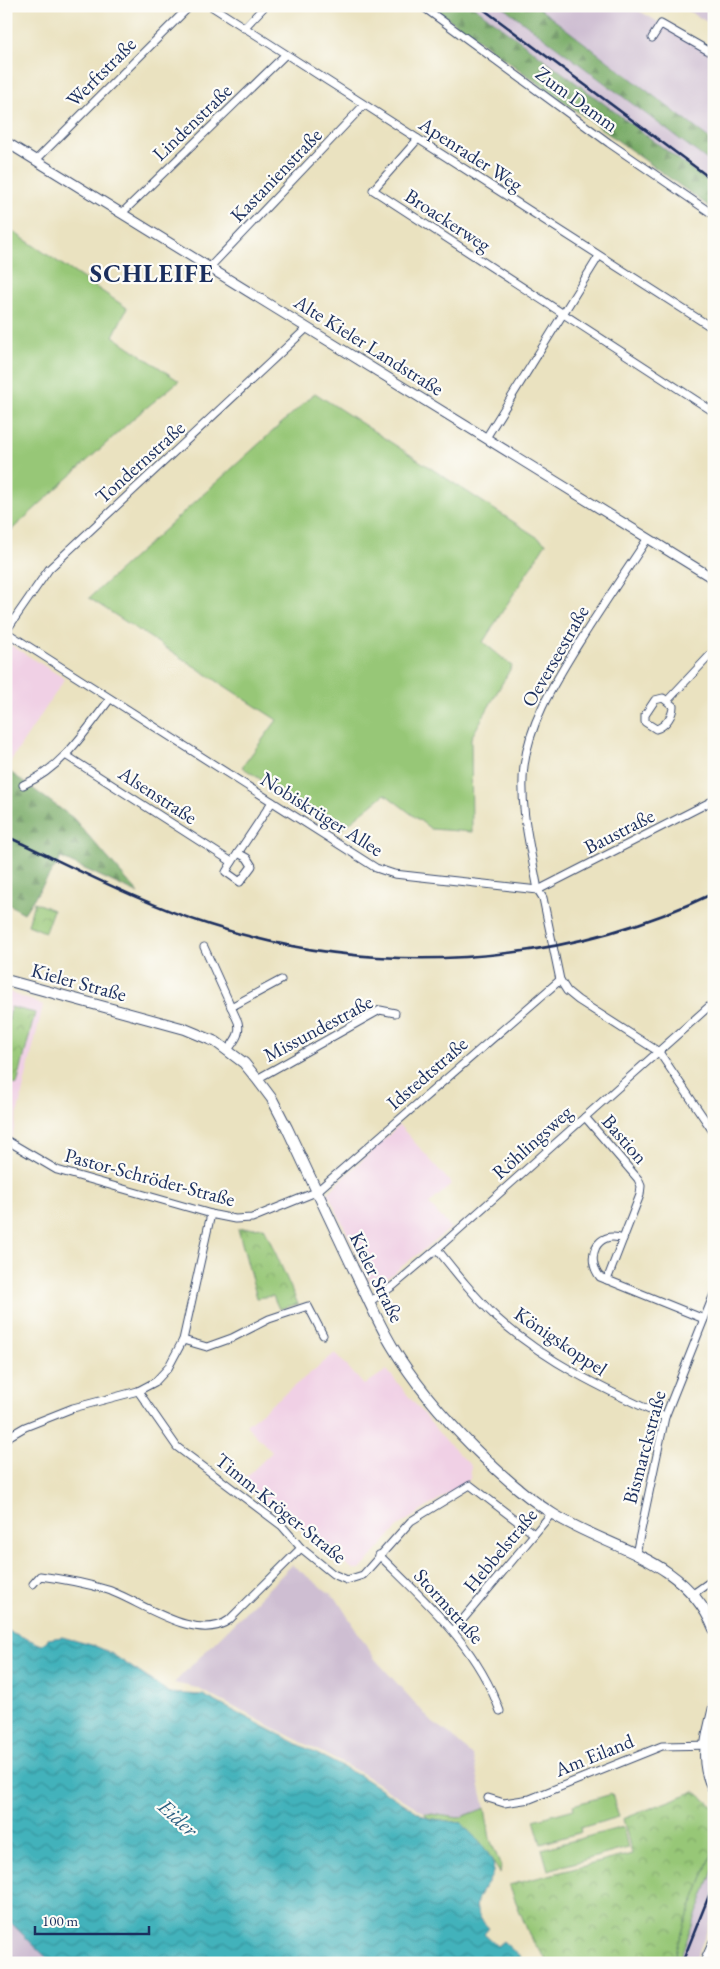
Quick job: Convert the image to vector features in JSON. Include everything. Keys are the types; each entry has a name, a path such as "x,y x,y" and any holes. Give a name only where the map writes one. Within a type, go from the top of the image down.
{"main road":[{"name":"Kieler Straße","path":"6,980 185,1029 228,1050 257,1079 272,1099 392,1347 448,1420 517,1488 552,1513 586,1533 652,1560 664,1568 693,1594 707,1614 714,1629"},
{"path":"714,1708 704,1765 714,1790"},
{"path":"705,1963 713,1945"}],"street":[{"name":"Werftstraße","path":"36,160 190,6"},
{"name":"Apenrader Weg","path":"211,6 714,329"},
{"path":"244,28 265,6"},
{"name":"Zum Damm","path":"422,6 610,143 714,215"},
{"path":"652,38 661,24 714,54"},
{"name":"Lindenstraße","path":"122,213 285,55"},
{"name":"Kastanienstraße","path":"210,267 364,105"},
{"name":"Broackerweg","path":"418,139 373,190 714,412"},
{"name":"Alte Kieler Landstraße","path":"6,142 714,579"},
{"path":"486,438 600,256"},
{"name":"Tondernstraße","path":"6,631 48,569 308,328"},
{"name":"Oeverseestraße","path":"538,890 524,796 524,767 532,731 542,705 563,668 648,538"},
{"name":"Nobiskrüger Allee","path":"6,631 376,868 394,874 538,890"},
{"path":"668,700 714,650"},
{"path":"663,698 668,700 673,706 673,712 662,726 656,729 646,722 645,715 656,700 663,698"},
{"path":"23,786 39,778 67,756 110,699"},
{"name":"Alsenstraße","path":"67,756 232,862"},
{"name":"Baustraße","path":"538,890 714,800"},
{"path":"238,853 248,858 252,866 240,882 226,872 232,862 238,853 272,802"},
{"path":"538,890 543,898 560,980 567,991 659,1052 714,1133"},
{"path":"204,947 240,1029 228,1050"},
{"path":"231,1007 281,980"},
{"name":"Idstedtstraße","path":"316,1192 560,980"},
{"name":"Röhlingsweg","path":"369,1302 393,1286 436,1249 714,1002"},
{"name":"Missundestraße","path":"257,1079 380,1010 395,1012"},
{"name":"Bastion","path":"585,1117 638,1179 641,1186 640,1195 607,1280"},
{"name":"Pastor-Schröder-Straße","path":"6,1140 57,1170 211,1214 235,1219 252,1218 316,1192"},
{"path":"6,1438 25,1426 73,1408 138,1391 155,1382 168,1368 183,1340 211,1214"},
{"path":"623,1239 614,1235 606,1236 599,1241 595,1250 595,1271 607,1280 704,1318"},
{"name":"Königskoppel","path":"436,1249 469,1289 497,1318 526,1342 570,1372 665,1417"},
{"name":"Bismarckstraße","path":"636,1554 665,1417 714,1294"},
{"path":"183,1340 208,1347 232,1338 269,1319 308,1306 323,1335"},
{"name":"Timm-Kröger-Straße","path":"138,1391 176,1446 282,1526 301,1548 332,1574 347,1580 363,1574 379,1555"},
{"path":"379,1555 411,1521 470,1485 534,1534"},
{"name":"Hebbelstraße","path":"454,1630 552,1513"},
{"path":"33,1584 40,1576 82,1582 111,1591 177,1621 218,1626 230,1620 301,1548"},
{"name":"Stormstraße","path":"379,1555 454,1630 480,1666 500,1711"},
{"path":"693,1594 714,1579"},
{"name":"Am Eiland","path":"488,1798 504,1803 530,1799 662,1746 709,1745"}],"shaded area":[{"path":"473,6 502,6 714,165 714,186"},
{"path":"536,6 631,6 714,55 714,142"},
{"path":"680,6 714,6 714,26"},
{"path":"6,642 65,679 6,768"},
{"path":"6,991 43,1005 12,1137 6,1134"},
{"path":"399,1125 452,1184 429,1204 451,1228 381,1283 370,1281 328,1193"},
{"path":"335,1353 364,1385 387,1370 439,1433 471,1466 470,1479 400,1525 360,1570 354,1570 239,1484 272,1452 246,1425"},
{"path":"292,1565 336,1598 375,1659 433,1723 450,1734 473,1757 485,1808 459,1818 425,1813 361,1773 197,1688 174,1683"},
{"path":"714,1868 714,1914 694,1963 678,1963"},
{"path":"6,1918 11,1922 52,1963 6,1963"}],"green space":[{"path":"431,6 473,6 714,186 714,210"},
{"path":"502,6 536,6 714,142 714,165"},
{"path":"6,227 127,308 113,336 179,381 135,417 6,535"},
{"path":"315,393 546,543 483,642 512,666 471,738 472,832 431,829 385,794 339,831 242,767 277,720 89,598"},
{"path":"6,769 73,818 139,894 61,858 24,913 6,903"},
{"path":"34,902 53,910 45,932 28,925"},
{"path":"11,1007 35,1013 17,1085 6,1083 6,1030"},
{"path":"264,1227 298,1304 279,1309 273,1296 257,1298 238,1229"},
{"path":"695,1791 714,1807 714,1849 684,1926 673,1963 549,1963 531,1939 509,1885 632,1854 623,1819"},
{"path":"612,1794 619,1817 580,1828 581,1832 541,1844 534,1820 574,1809 573,1805"},
{"path":"485,1808 490,1839 501,1866 500,1873 486,1851 461,1823 427,1818 425,1813 459,1818"},
{"path":"623,1827 628,1848 548,1870 542,1849"},
{"path":"714,1849 714,1868 678,1963 673,1963 684,1926"}],"water":[{"name":"Eider","path":"6,1630 42,1645 48,1639 62,1637 95,1646 109,1652 170,1693 203,1695 360,1776 427,1818 461,1823 491,1857 493,1863 493,1871 490,1878 477,1900 480,1917 489,1928 484,1934 497,1946 503,1941 526,1963 52,1963 6,1918"}],"railway":[{"path":"479,6 714,181"},
{"path":"6,836 107,884 184,916 272,942 336,953 401,958 465,957 530,950 593,937 655,918 714,893"},
{"path":"682,1963 714,1883"}],"district":[{"name":"SCHLEIFE","path":"152,273"}]}
